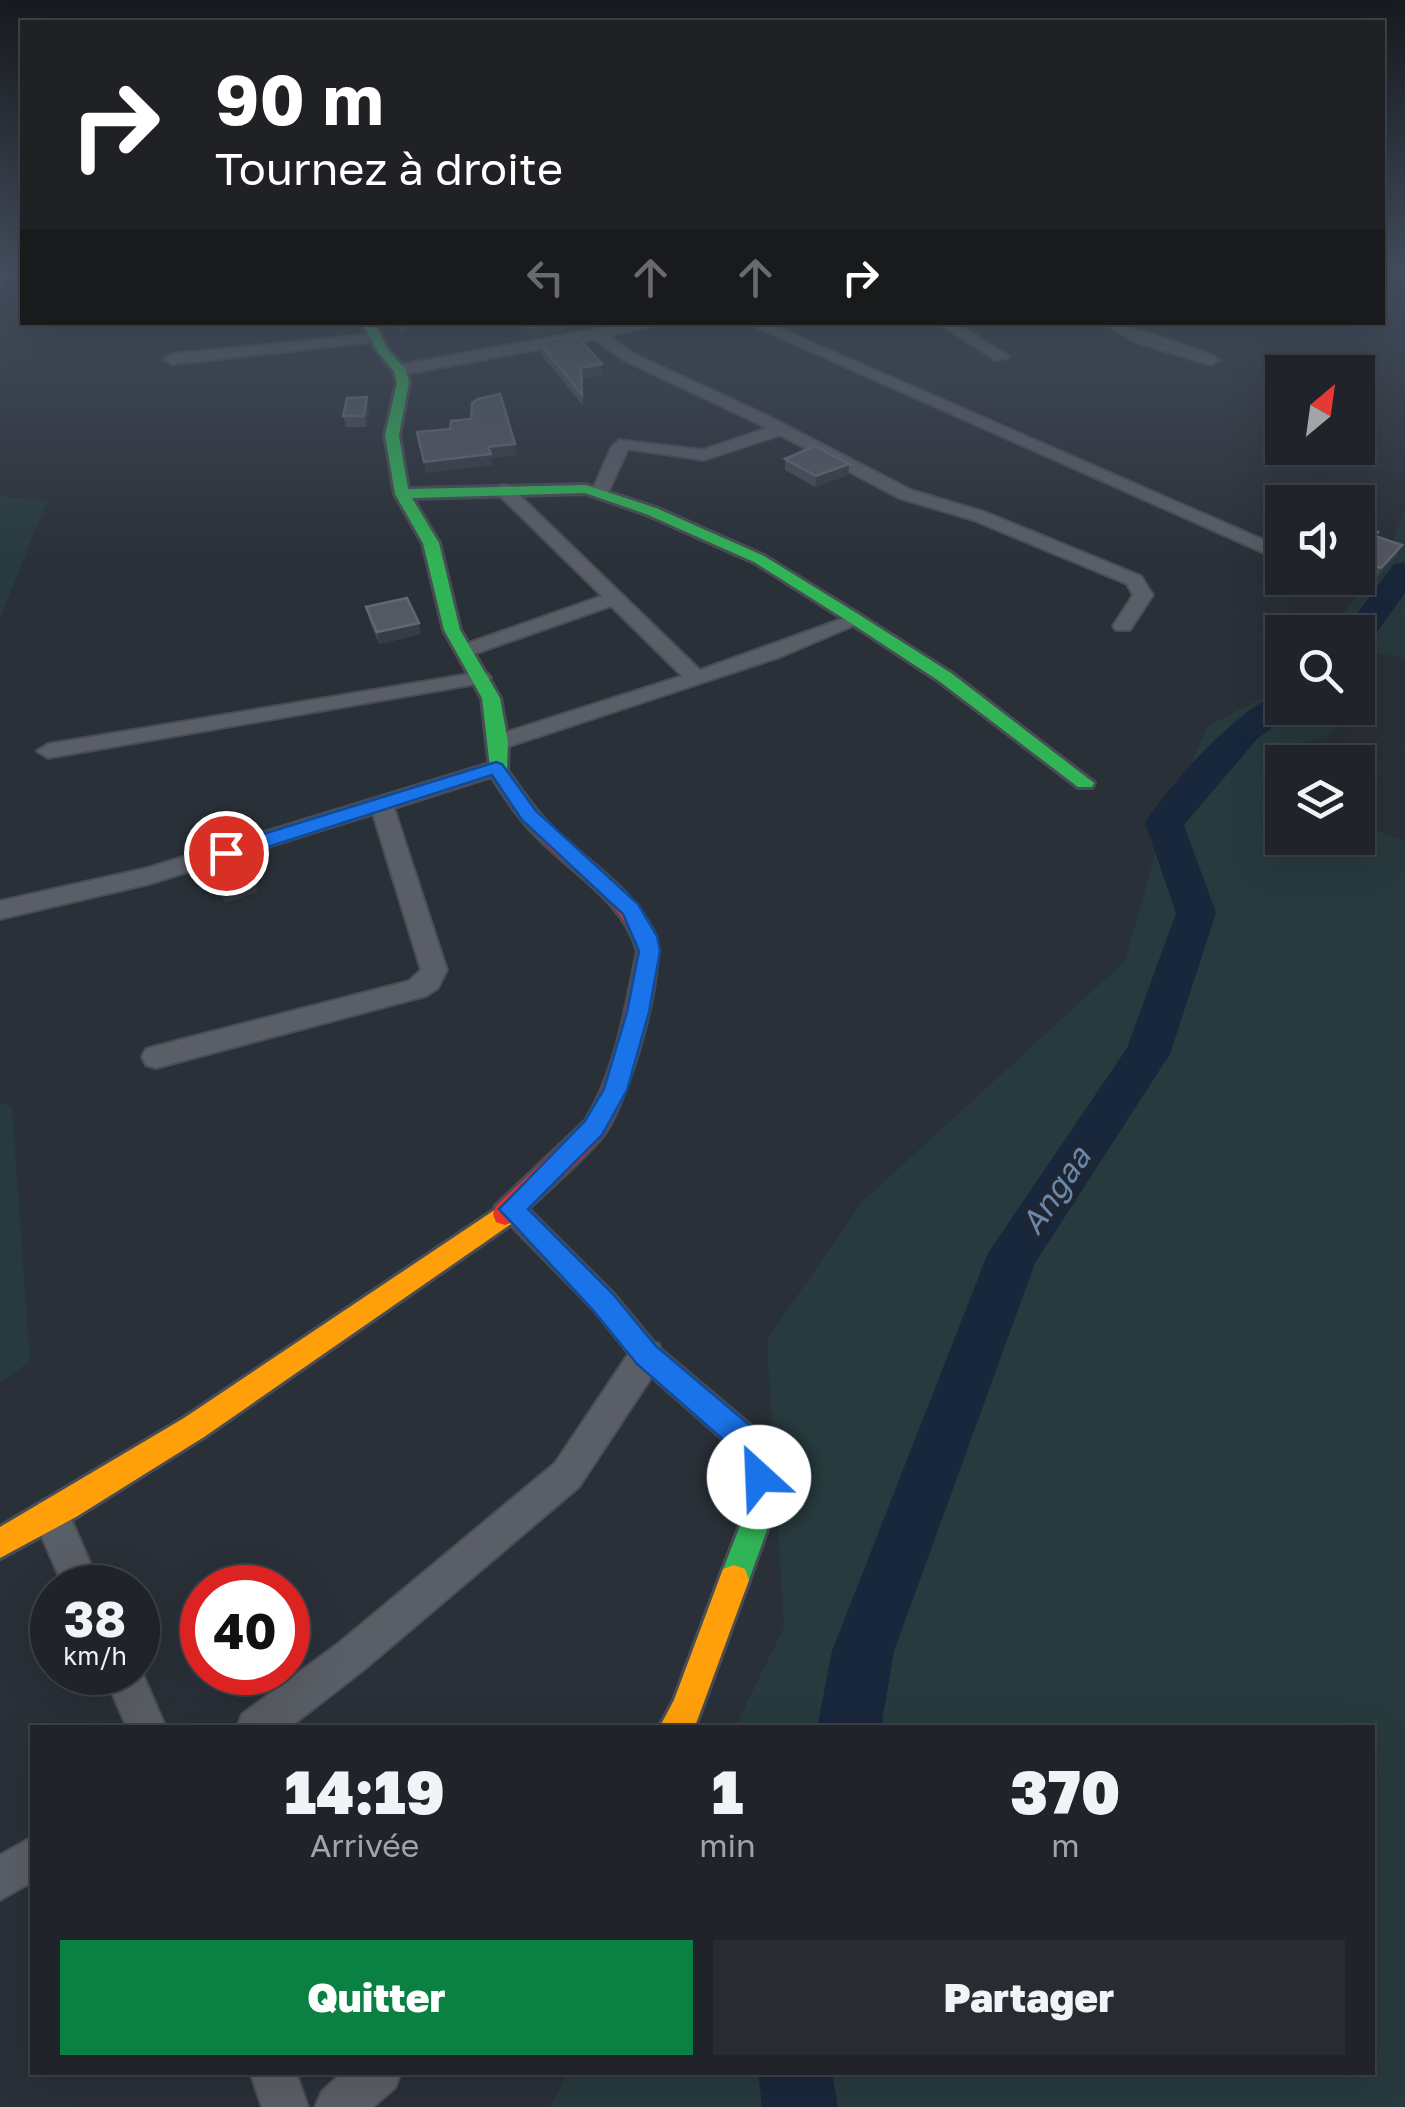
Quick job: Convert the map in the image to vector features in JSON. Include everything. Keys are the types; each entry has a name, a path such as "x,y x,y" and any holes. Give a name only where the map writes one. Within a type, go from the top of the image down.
{"street":[{"path":"0,1542 50,1516 196,1425 512,1209 594,1128 606,1108 627,1052 650,951 646,936 631,909 529,816 496,768 499,742 491,698 452,630 431,543 402,494 392,434 403,383 400,370 409,368"},
{"path":"653,368 782,429 905,494 979,516 1134,580 1142,595 1122,626"},
{"path":"857,368 1265,548"},
{"path":"601,491 619,448 626,444 704,455 782,429"},
{"path":"504,490 696,678"},
{"path":"402,494 601,491 759,558 946,677 1085,783"},
{"path":"464,652 616,598"},
{"path":"499,742 857,620"},
{"path":"48,751 482,678"},
{"path":"0,910 149,876 496,768"},
{"path":"156,1057 417,990 429,982 434,970 382,805"},
{"path":"512,1209 647,1355 756,1449 762,1505 686,1710 677,1725"},
{"path":"260,1725 353,1656 567,1476 647,1355"},
{"path":"50,1516 72,1565"},
{"path":"132,1695 146,1725"},
{"path":"0,1879 30,1859"},
{"path":"274,2075 286,2107"},
{"path":"338,2107 375,2075"}],"green space":[{"path":"0,496 47,501 0,618"},
{"path":"1405,512 1405,658 1375,653 1375,615 1342,615 1358,595 1375,595 1375,574"},
{"path":"1265,695 1265,725 1336,725 1330,735 1293,745 1265,745 1265,855 1375,855 1375,829 1405,842 1405,2107 550,2107 566,2075 1375,2075 1375,1725 736,1725 784,1627 767,1340 861,1203 1125,961 1164,823 1208,726"},
{"path":"0,1103 12,1107 30,1361 0,1383"}],"building":[{"path":"560,368 581,368 582,395"},
{"path":"500,394 515,444 488,447 491,454 424,462 417,432 450,429 451,421 471,419 472,403"},
{"path":"367,397 364,416 343,416 347,398"},
{"path":"815,446 849,464 816,476 785,459"},
{"path":"1375,536 1402,545 1381,568 1375,566"},
{"path":"407,598 419,623 377,632 366,607"},
{"path":"240,855 241,861 249,859 253,880 220,891 215,861"}],"waterway":[{"name":"Angaa","path":"1373,615 1405,571"},
{"name":"Angaa","path":"850,1725 863,1651 1013,1253 1147,1054 1196,913 1164,823 1244,731 1265,716"},
{"name":"Angaa","path":"795,2075 800,2107"}],"traffic: fast":[{"path":"399,368 403,383 392,435 402,494 431,543 452,630 491,698 499,742 498,772"},
{"path":"402,494 586,489 651,511 759,559 852,617 945,677 1085,783"},
{"path":"512,1209 603,1301 647,1355 756,1449 762,1505 734,1580"}],"traffic: slow":[{"path":"0,1543 194,1427 505,1214"},
{"path":"677,1725 686,1710 734,1580"}],"traffic: jam":[{"path":"498,772 541,829 625,905 644,934 649,951 627,1052 606,1108 594,1128 505,1214"}],"route":[{"path":"226,853 496,768 529,816 631,909 650,951 638,1012 615,1090 594,1128 512,1209 647,1355 756,1449 759,1477"}]}
